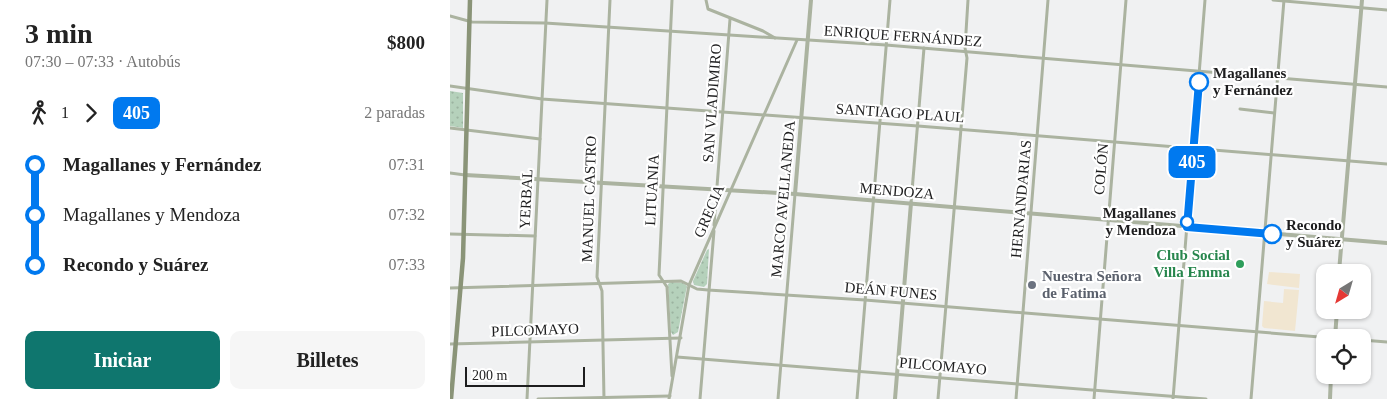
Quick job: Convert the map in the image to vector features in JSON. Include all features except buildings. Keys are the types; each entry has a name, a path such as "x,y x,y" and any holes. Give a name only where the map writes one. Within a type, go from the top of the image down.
{"main road":[{"path":"451,399 457,343 464,233 470,0"}],"street":[{"name":"YERBAL","path":"527,399 547,0"},
{"name":"MANUEL CASTRO","path":"604,398 602,291 597,277 610,0"},
{"name":"LITUANIA","path":"672,0 659,275 667,287 672,378"},
{"path":"706,0 706,7 730,19 763,30 776,38"},
{"name":"MARCO AVELLANEDA","path":"778,399 810,0"},
{"path":"857,399 890,0"},
{"path":"938,399 955,208 968,0"},
{"name":"HERNANDARIAS","path":"1016,399 1048,0"},
{"name":"COLÓN","path":"1094,399 1126,0"},
{"path":"1173,398 1205,0"},
{"path":"1273,0 1387,10"},
{"path":"1251,399 1284,0"},
{"path":"1340,264 1362,0"},
{"name":"ENRIQUE FERNÁNDEZ","path":"450,16 469,22 545,23 886,45 1387,87"},
{"name":"SAN VLADIMIRO","path":"700,399 730,19"},
{"name":"GRECIA","path":"669,397 690,285 797,40"},
{"path":"895,399 924,48"},
{"name":"SANTIAGO PLAUL","path":"450,86 542,99 960,129 1387,164"},
{"path":"1240,109 1274,113"},
{"path":"450,128 540,139"},
{"name":"MENDOZA","path":"450,173 795,194 1387,243"},
{"path":"450,234 535,236"},
{"name":"DEÁN FUNES","path":"450,288 681,280 696,289 865,300 1316,337"},
{"name":"PILCOMAYO","path":"450,344 681,338"},
{"path":"1371,341 1387,342"},
{"name":"PILCOMAYO","path":"677,357 1017,383 1173,398 1206,399"},
{"path":"1330,399 1331,384"},
{"path":"538,399 669,397"}],"shaded area":[{"path":"1269,272 1300,274 1299,288 1267,284"},
{"path":"1284,289 1299,290 1295,331 1264,328 1262,326 1264,301 1283,303"}],"green space":[{"path":"450,91 463,93 463,128 450,126"},
{"path":"709,249 707,284 704,287 694,285 693,281"},
{"path":"671,282 683,283 687,286 678,332 673,335 671,332 668,284"}],"bus line":[{"name":"405","path":"1199,82 1187,227 1272,234"}],"place":[{"name":"Magallanes y Fernández","path":"1199,82"},
{"name":"Magallanes y Mendoza","path":"1187,222"},
{"name":"Recondo y Suárez","path":"1272,234"},
{"name":"Club Social Villa Emma","path":"1240,264"},
{"name":"Nuestra Señora de Fatima","path":"1032,285"}]}
